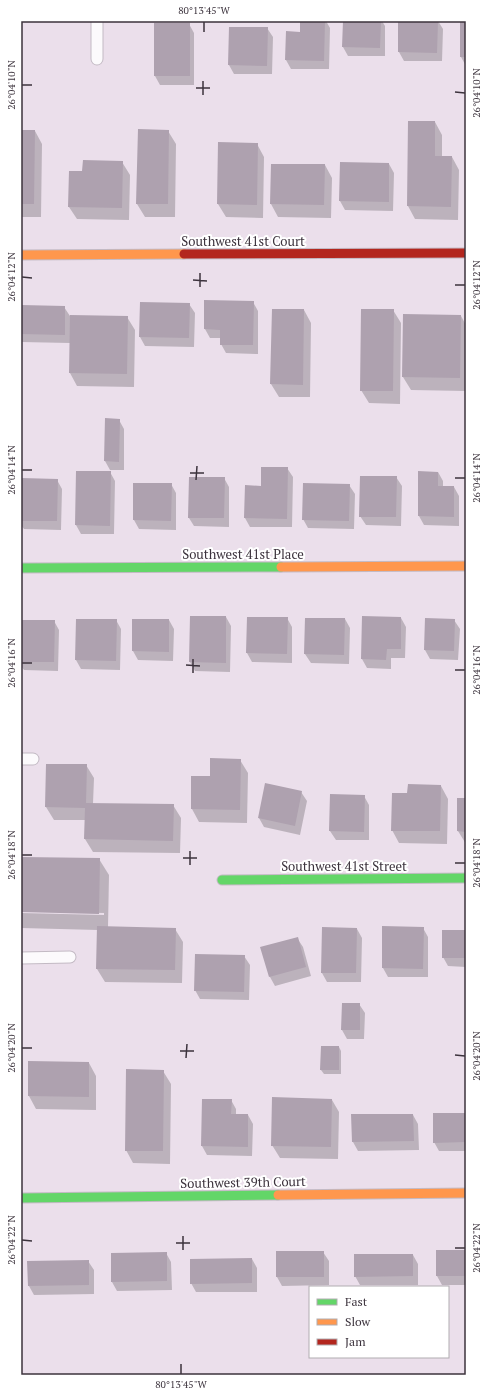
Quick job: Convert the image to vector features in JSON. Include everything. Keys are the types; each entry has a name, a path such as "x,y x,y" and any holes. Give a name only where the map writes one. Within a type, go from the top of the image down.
{"street":[{"name":"Southwest 41st Court","path":"21,255 466,253"},
{"name":"Southwest 41st Place","path":"21,568 466,566"},
{"name":"Southwest 41st Street","path":"222,880 466,878"},
{"name":"Southwest 39th Court","path":"21,1198 466,1192"}],"lane":[{"path":"97,21 97,59"},
{"path":"21,759 33,760"},
{"path":"21,958 70,957"}],"building":[{"path":"300,21 325,21 324,61 285,60 286,31 300,32"},
{"path":"343,21 381,21 380,48 342,47"},
{"path":"398,21 438,21 437,53 398,52"},
{"path":"460,21 466,21 466,57 460,57"},
{"path":"154,23 190,23 190,76 154,76"},
{"path":"229,27 268,27 267,66 228,65"},
{"path":"408,121 435,121 435,156 452,156 451,207 407,206"},
{"path":"138,129 169,130 168,204 136,204"},
{"path":"21,130 35,130 34,204 21,204"},
{"path":"218,142 258,143 257,205 217,204"},
{"path":"83,160 123,161 122,208 68,207 69,171 82,171"},
{"path":"340,162 389,163 389,202 339,201"},
{"path":"271,164 325,164 324,205 270,204"},
{"path":"204,300 254,301 253,345 220,345 220,330 204,329"},
{"path":"140,302 190,303 189,338 139,337"},
{"path":"21,305 65,306 65,335 21,334"},
{"path":"272,309 304,309 303,385 270,384"},
{"path":"361,309 394,309 393,391 360,391"},
{"path":"403,314 461,315 460,378 402,377"},
{"path":"70,315 128,316 127,374 69,373"},
{"path":"105,418 120,419 119,462 104,461"},
{"path":"261,467 288,467 287,519 244,518 245,485 261,486"},
{"path":"76,471 111,471 110,526 75,525"},
{"path":"418,471 438,472 438,486 454,486 454,517 418,516"},
{"path":"360,476 397,476 396,517 359,517"},
{"path":"189,477 225,477 224,518 188,518"},
{"path":"21,478 58,479 57,521 21,521"},
{"path":"133,483 172,483 171,521 133,520"},
{"path":"303,483 350,484 349,521 302,520"},
{"path":"190,616 226,616 226,663 189,662"},
{"path":"362,616 401,617 401,649 387,649 386,660 361,659"},
{"path":"247,617 288,617 287,654 246,653"},
{"path":"305,618 345,618 344,655 304,654"},
{"path":"425,618 455,619 454,651 424,650"},
{"path":"76,619 117,619 116,661 75,660"},
{"path":"132,619 169,619 169,652 132,651"},
{"path":"21,620 55,620 54,662 21,662"},
{"path":"210,758 241,759 240,810 191,809 191,776 210,776"},
{"path":"46,764 87,764 86,803 174,804 173,841 84,839 85,808 45,807"},
{"path":"265,783 302,791 295,826 258,818"},
{"path":"408,784 441,785 440,831 391,831 392,793 407,793"},
{"path":"330,794 365,795 364,832 329,831"},
{"path":"457,798 466,798 466,832 457,831"},
{"path":"21,857 100,858 99,914 21,912"},
{"path":"97,926 176,928 175,970 96,969"},
{"path":"382,926 424,927 423,969 382,968"},
{"path":"322,927 357,928 356,973 321,973"},
{"path":"442,930 466,930 466,958 442,958"},
{"path":"298,937 306,967 269,977 260,947"},
{"path":"195,954 245,955 244,992 194,991"},
{"path":"342,1003 360,1003 360,1030 341,1030"},
{"path":"321,1046 339,1046 339,1070 320,1070"},
{"path":"28,1061 89,1062 89,1097 28,1096"},
{"path":"126,1069 164,1070 163,1151 125,1151"},
{"path":"272,1097 332,1099 331,1147 271,1146"},
{"path":"202,1099 232,1099 231,1114 248,1114 248,1147 201,1146"},
{"path":"433,1113 466,1113 466,1142 433,1143"},
{"path":"351,1114 413,1114 414,1141 352,1142"},
{"path":"436,1250 466,1250 466,1276 436,1276"},
{"path":"276,1251 324,1251 324,1277 276,1277"},
{"path":"167,1252 167,1281 111,1282 111,1253"},
{"path":"354,1254 413,1254 413,1276 354,1277"},
{"path":"252,1258 252,1283 190,1284 190,1259"},
{"path":"89,1260 89,1285 28,1286 27,1261"}],"traffic: fast":[{"path":"21,568 281,567"},
{"path":"222,880 466,878"},
{"path":"21,1198 278,1195"}],"traffic: slow":[{"path":"21,255 184,254"},
{"path":"281,567 466,566"},
{"path":"278,1195 466,1193"}],"traffic: jam":[{"path":"184,254 466,253"}]}
